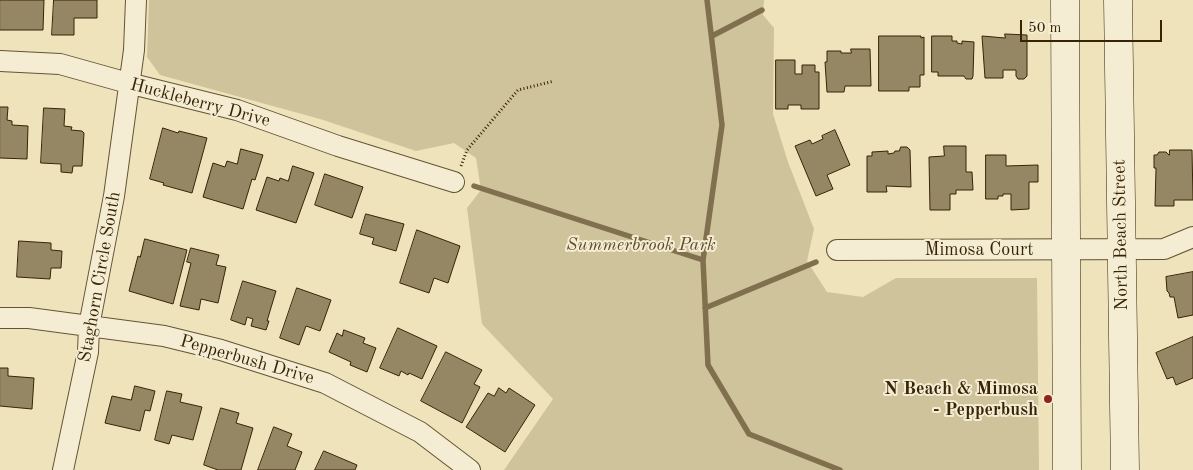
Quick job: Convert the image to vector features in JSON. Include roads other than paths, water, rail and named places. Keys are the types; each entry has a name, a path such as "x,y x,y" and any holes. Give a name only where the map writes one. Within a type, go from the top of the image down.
{"main road":[{"path":"1064,0 1067,469"},
{"name":"North Beach Street","path":"1118,0 1124,470"}],"street":[{"name":"Staghorn Circle South","path":"63,470 88,352 89,326 114,196 134,50 136,0"},
{"name":"Huckleberry Drive","path":"0,61 60,64 237,110 338,146 454,182"},
{"name":"Mimosa Court","path":"837,250 1164,249 1193,237"},
{"name":"Pepperbush Drive","path":"0,318 29,318 164,336 221,350 325,383 420,432 470,470"}],"waterway":[{"path":"707,0 722,125 703,260 708,365 749,434 840,470"},
{"path":"712,36 762,10"},
{"path":"474,186 703,260"},
{"path":"705,308 816,262"}],"place":[{"name":"N Beach & Mimosa - Pepperbush","path":"1048,399"}],"park label":[{"name":"Summerbrook Park","path":"641,245"}]}
